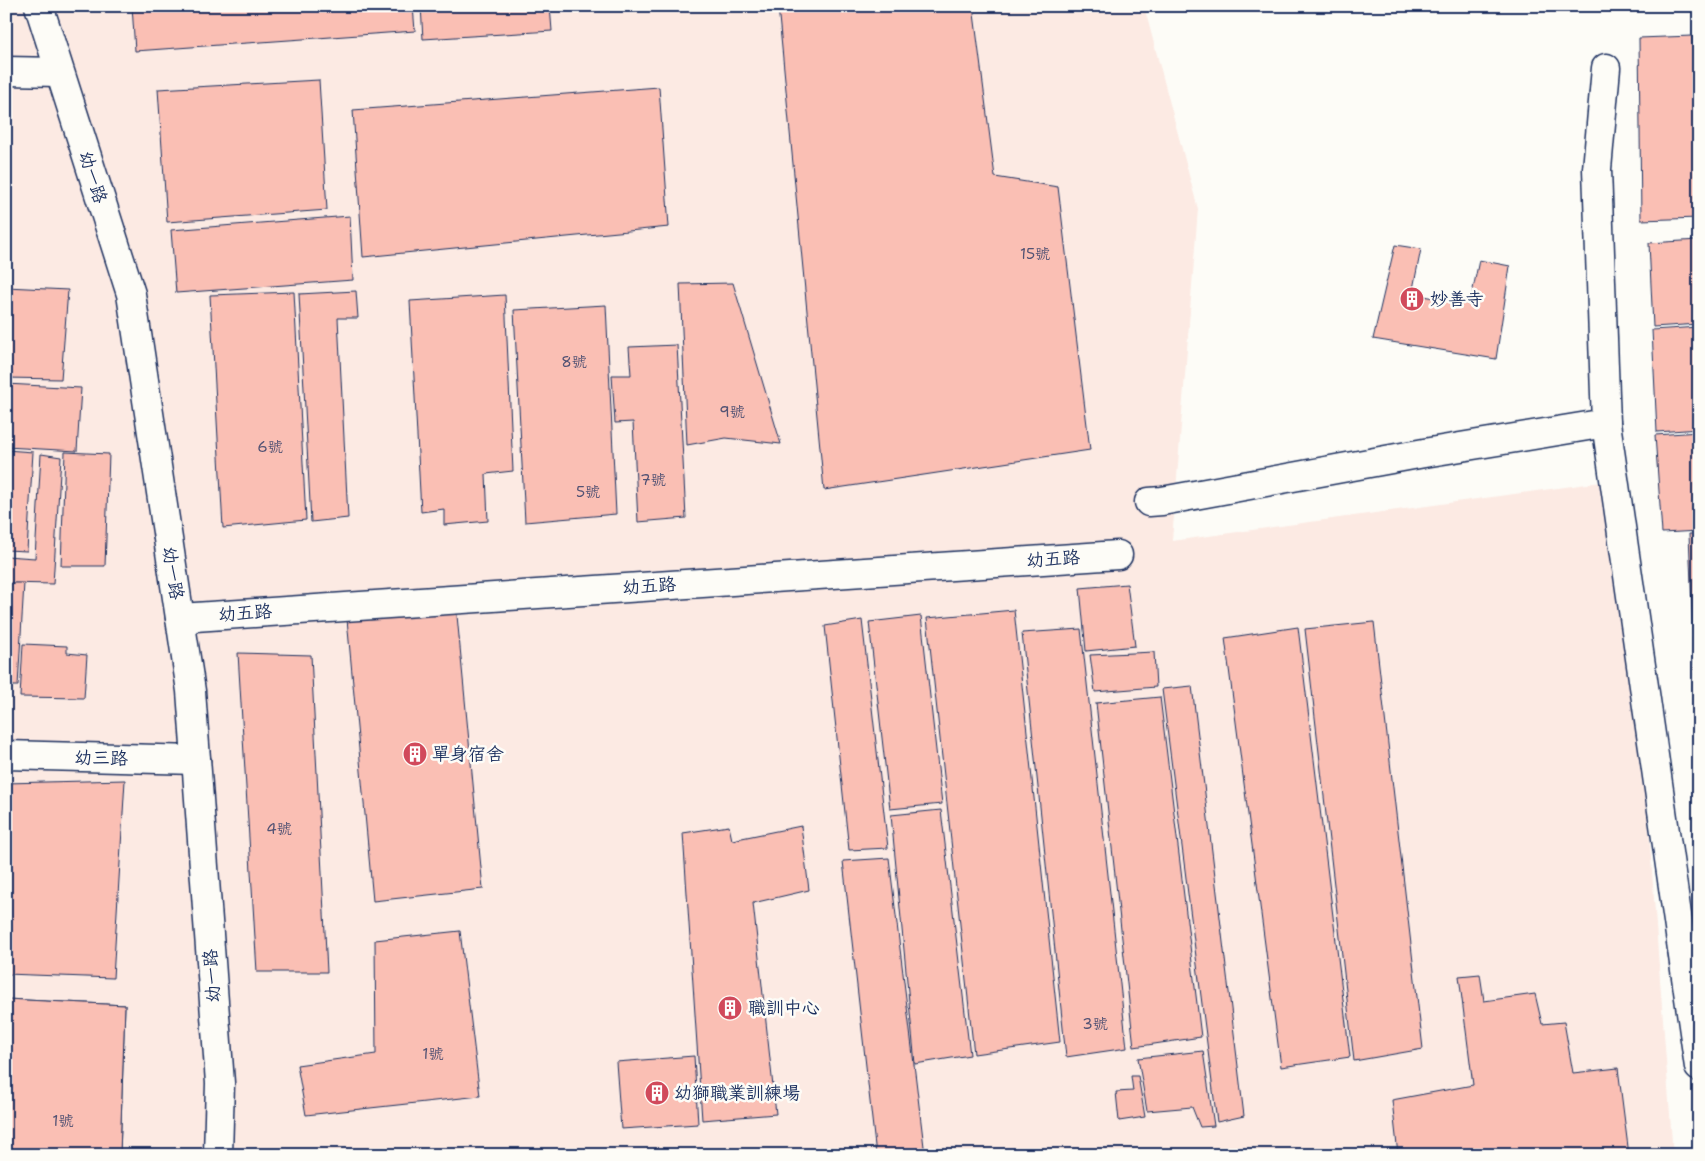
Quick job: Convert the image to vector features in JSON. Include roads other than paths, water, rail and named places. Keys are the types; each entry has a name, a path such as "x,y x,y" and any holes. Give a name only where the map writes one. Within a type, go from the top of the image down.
{"street":[{"name":"幼一路","path":"39,6 131,294 191,691 220,1083 218,1155"},
{"path":"1606,68 1597,169 1606,424 1699,1068"},
{"path":"6,71 59,72"},
{"path":"1149,502 1424,453 1606,424"},
{"name":"幼五路","path":"180,618 1118,555"},
{"name":"幼三路","path":"6,755 196,760"}],"place":[{"name":"妙善寺","path":"1412,299"},
{"name":"單身宿舍","path":"415,754"},
{"name":"職訓中心","path":"730,1008"},
{"name":"幼獅職業訓練場","path":"657,1093"}]}
